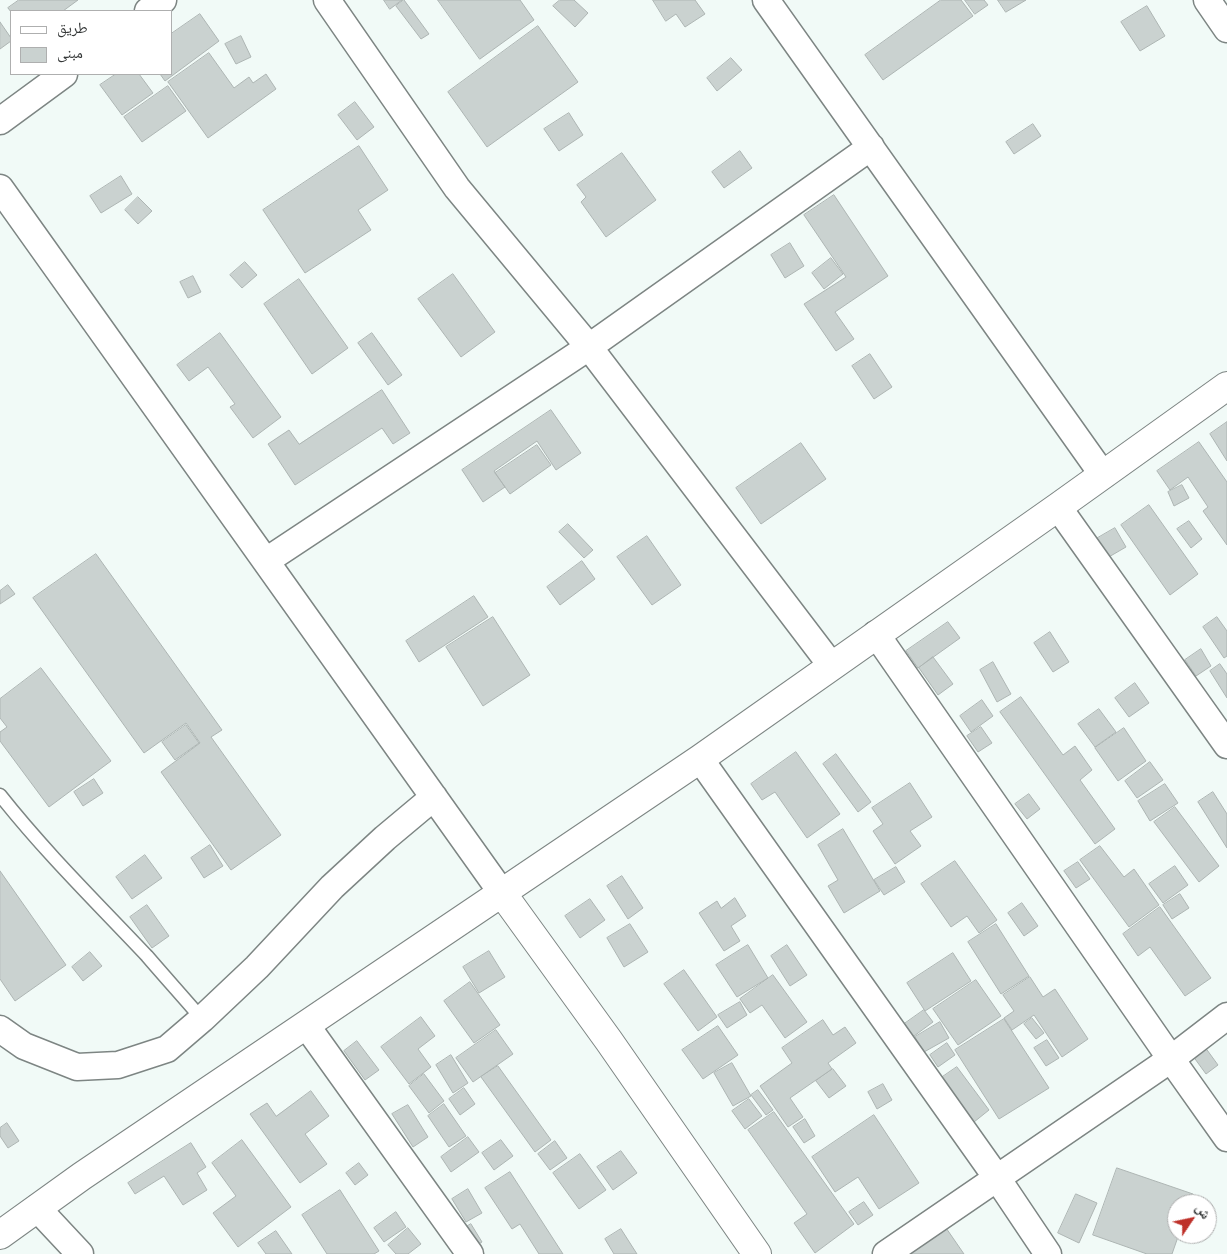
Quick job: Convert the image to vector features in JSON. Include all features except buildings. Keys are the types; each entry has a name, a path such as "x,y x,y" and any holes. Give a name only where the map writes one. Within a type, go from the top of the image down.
{"main road":[{"path":"0,1235 36,1208 700,759 1227,386"},
{"path":"502,893 756,1254"}],"street":[{"path":"149,10 164,0"},
{"path":"326,0 457,188 589,347 831,665"},
{"path":"766,0 1103,475"},
{"path":"1206,0 1227,28"},
{"path":"0,121 63,75"},
{"path":"266,561 589,347 871,148"},
{"path":"0,188 502,893"},
{"path":"1058,507 1227,744"},
{"path":"876,634 1227,1138"},
{"path":"700,759 997,1178 1048,1254"},
{"path":"0,1029 24,1046 78,1067 118,1065 167,1049 202,1020 257,967 332,887 385,838 434,797"},
{"path":"886,1254 1171,1059 1227,1016"},
{"path":"306,1025 470,1254"},
{"path":"36,1208 80,1254"}],"lane":[{"path":"0,795 19,820 146,956 202,1020"}]}
